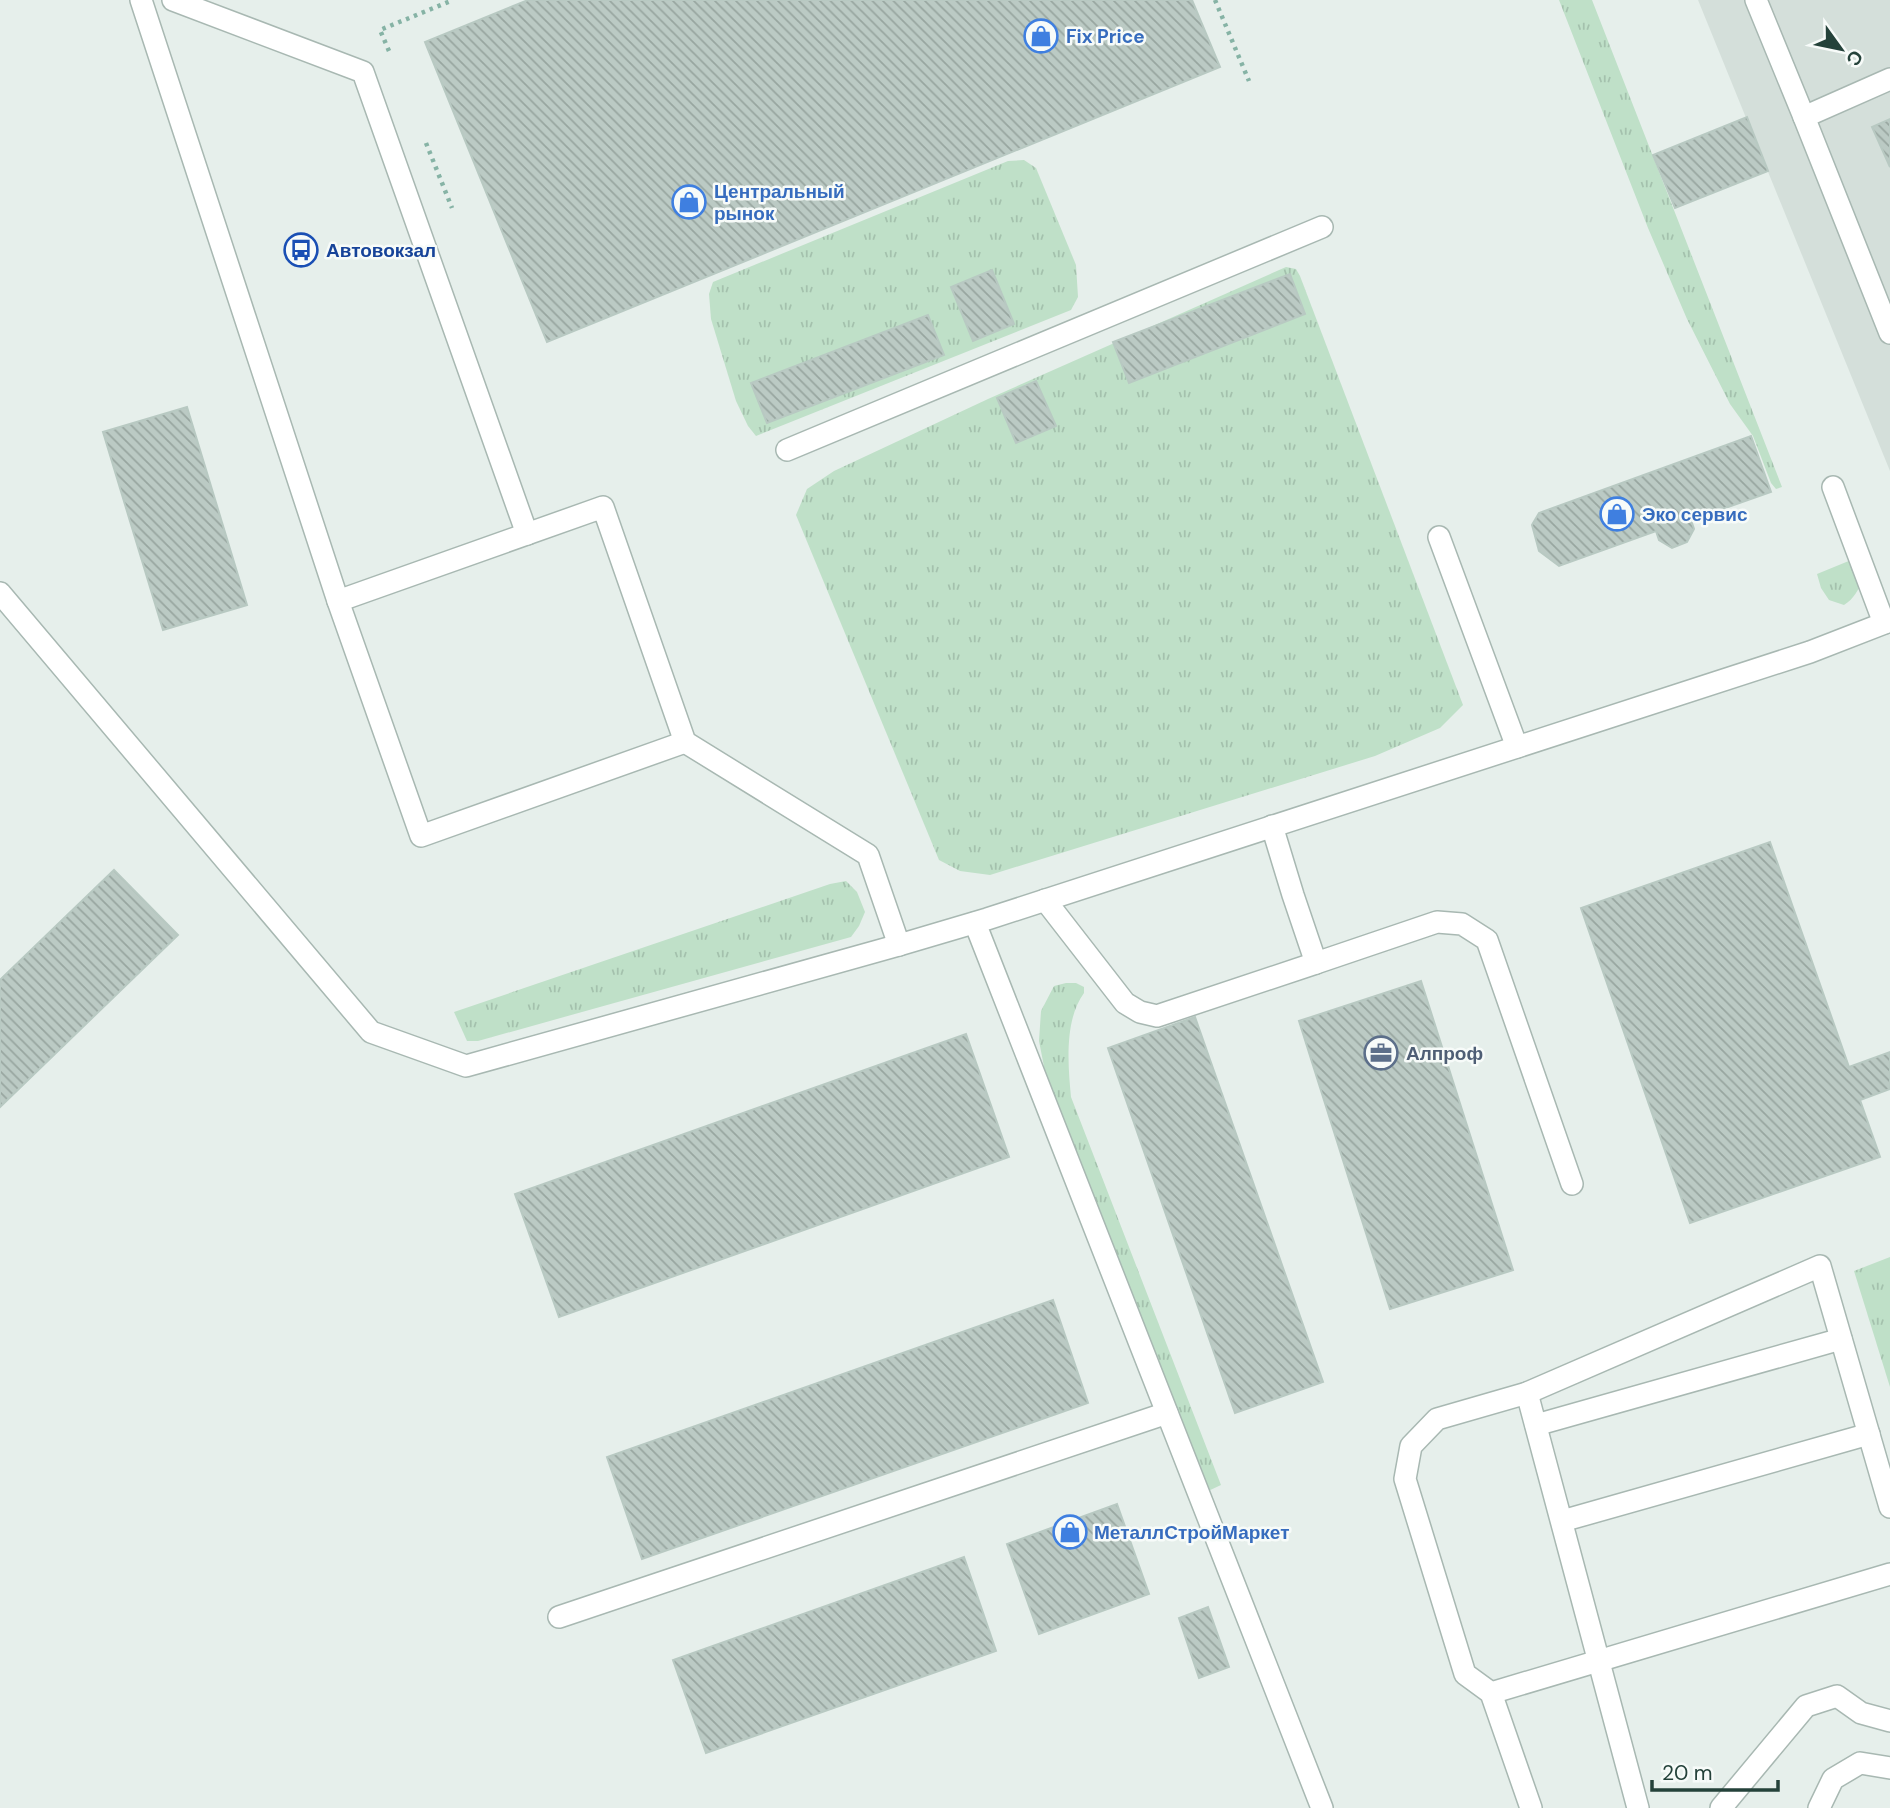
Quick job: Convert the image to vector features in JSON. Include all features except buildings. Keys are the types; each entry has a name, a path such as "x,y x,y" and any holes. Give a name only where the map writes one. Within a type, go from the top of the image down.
{"street":[{"path":"141,0 338,601 421,836 685,741"},
{"path":"173,0 363,72 527,534"},
{"path":"1756,0 1890,333"},
{"path":"1804,117 1890,79"},
{"path":"787,450 1322,227"},
{"path":"0,593 371,1032 466,1066 975,923 1810,652 1887,622 1833,487"},
{"path":"338,601 603,507 685,741 868,855 899,945"},
{"path":"1439,537 1517,747"},
{"path":"1272,826 1317,963"},
{"path":"1045,901 1125,1003 1140,1012 1157,1017 1437,922 1462,924 1487,940 1572,1184"},
{"path":"975,923 1322,1808"},
{"path":"1531,1808 1491,1693 1465,1675 1405,1479 1411,1446 1437,1419 1527,1393 1820,1266 1890,1507"},
{"path":"1536,1425 1841,1339"},
{"path":"1527,1393 1638,1808"},
{"path":"559,1617 1167,1413"},
{"path":"1562,1521 1869,1434"},
{"path":"1491,1693 1890,1574"},
{"path":"1721,1808 1806,1706 1837,1696 1861,1713 1890,1721"},
{"path":"1818,1808 1833,1779 1860,1763 1890,1768"}],"path":[{"path":"391,55 380,30 453,0"},
{"path":"1215,0 1248,81"},
{"path":"421,131 452,208"}],"shaded area":[{"path":"1698,0 1890,0 1890,471"}],"green space":[{"path":"1559,0 1592,0 1782,487 1776,489 1771,483 1753,436 1730,404 1687,319 1648,228"},
{"path":"1024,160 1036,168 1076,265 1078,297 1071,310 756,436 736,401 711,319 709,294 713,282 1008,161"},
{"path":"1286,267 1296,269 1300,276 1463,705 1440,728 1375,756 990,875 960,871 939,860 796,515 807,489 834,471 988,399"},
{"path":"1856,558 1863,580 1855,594 1844,605 1829,600 1821,588 1817,574"},
{"path":"846,881 857,892 865,912 851,937 478,1041 467,1041 454,1012 830,884"},
{"path":"1076,983 1084,987 1070,1030 1071,1097 1221,1485 1206,1492 1048,1087 1039,1041 1041,1011 1054,986"},
{"path":"1890,1257 1890,1387 1854,1271"}],"place":[{"name":"Fix Price","path":"1041,36"},
{"name":"Центральный рынок","path":"689,202"},
{"name":"Автовокзал","path":"301,250"},
{"name":"Эко сервис","path":"1617,514"},
{"name":"Алпроф","path":"1381,1053"},
{"name":"МеталлСтройМаркет","path":"1070,1532"}]}
